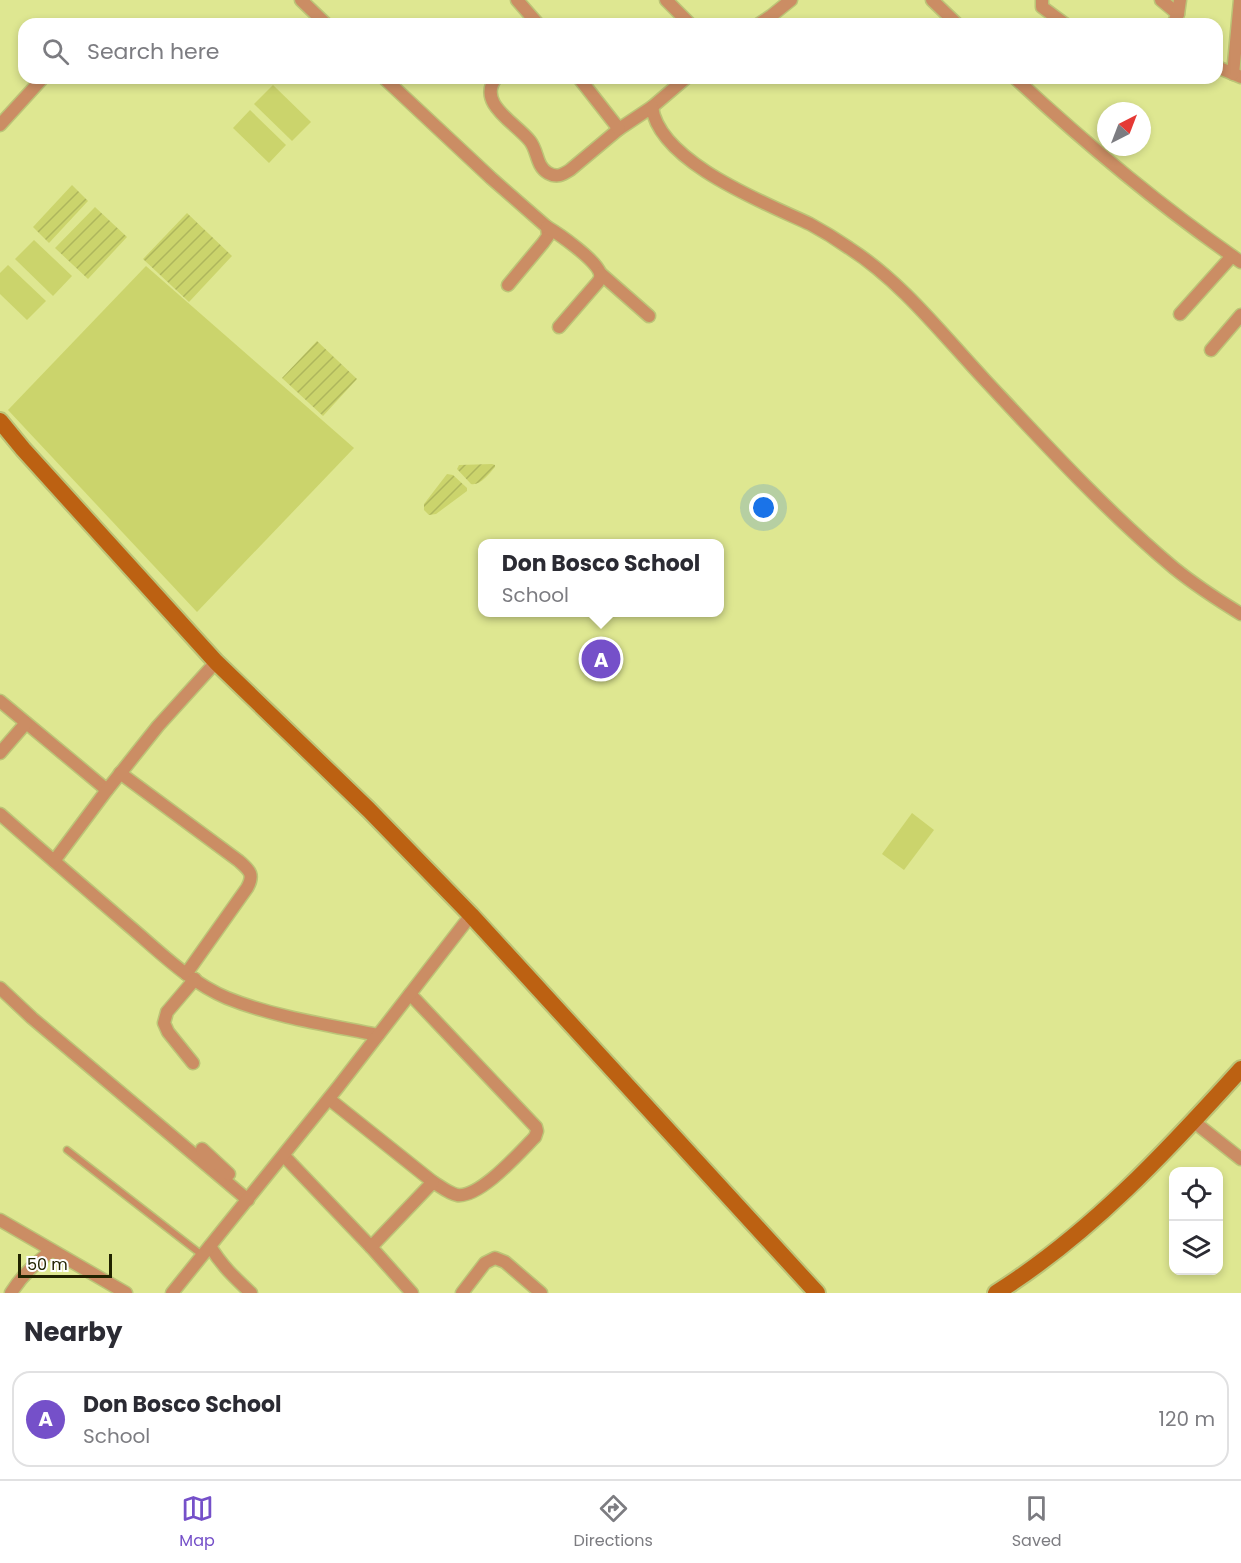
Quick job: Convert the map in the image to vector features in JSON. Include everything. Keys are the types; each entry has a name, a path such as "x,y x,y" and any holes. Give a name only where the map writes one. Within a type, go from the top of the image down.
{"street":[{"path":"301,0 320,18"},
{"path":"517,0 533,18"},
{"path":"666,0 684,18"},
{"path":"768,18 791,0"},
{"path":"932,0 951,18"},
{"path":"1042,0 1042,7 1057,18"},
{"path":"1161,0 1175,18"},
{"path":"1176,18 1180,0"},
{"path":"1223,69 1237,75 1240,0"},
{"path":"0,125 37,84"},
{"path":"390,84 491,178 547,227 570,242 588,258 600,273 649,316"},
{"path":"491,84 490,99 530,140 541,167 551,175 557,176 563,174 619,129 652,107 679,84"},
{"path":"584,84 619,129"},
{"path":"1022,84 1089,145 1168,210 1237,259 1180,314"},
{"path":"652,107 653,116 664,136 705,172 760,202 812,226 876,267 902,291 1095,494 1143,540 1175,569 1241,614"},
{"path":"508,285 548,236 547,227"},
{"path":"559,327 598,282 600,273"},
{"path":"1211,350 1241,315"},
{"path":"0,421 216,662 369,810 471,915 817,1293"},
{"path":"54,861 158,726 216,662"},
{"path":"0,701 107,790"},
{"path":"0,753 26,723"},
{"path":"120,774 238,861 251,874 247,888 167,1012 164,1023 168,1032 193,1063"},
{"path":"0,814 190,977 227,998 261,1009 378,1035"},
{"path":"172,1293 284,1156 471,915"},
{"path":"0,988 32,1018 250,1197"},
{"path":"329,1099 432,1182 458,1195 470,1194 478,1190 535,1137 536,1127 410,994"},
{"path":"996,1293 1019,1279 1072,1237 1144,1172 1241,1069"},
{"path":"1193,1121 1241,1159"},
{"path":"202,1149 250,1197"},
{"path":"284,1156 412,1293"},
{"path":"371,1247 432,1182"},
{"path":"0,1220 126,1293"},
{"path":"11,1293 28,1269 51,1251"},
{"path":"206,1251 218,1259 251,1293"},
{"path":"462,1293 486,1263 495,1258 505,1262 541,1293"}],"lane":[{"path":"68,1150 206,1251"}],"green space":[{"path":"273,85 311,122 292,141 254,104"},
{"path":"250,110 286,145 269,163 233,128"},
{"path":"72,185 88,201 49,243 33,227"},
{"path":"95,207 127,237 88,279 55,248"},
{"path":"187,213 232,256 189,302 143,259"},
{"path":"34,240 72,276 53,296 15,259"},
{"path":"8,265 46,301 27,320 0,294 0,273"},
{"path":"146,266 354,448 197,612 8,410"},
{"path":"317,341 357,379 323,416 282,378"},
{"path":"492,464 495,467 490,473 474,484 471,484 457,469 459,465"},
{"path":"447,474 453,475 467,488 467,491 436,514 429,515 424,510 424,504"},
{"path":"912,813 934,830 904,870 882,854"}],"place":[{"name":"Don Bosco School","path":"601,659"}]}
